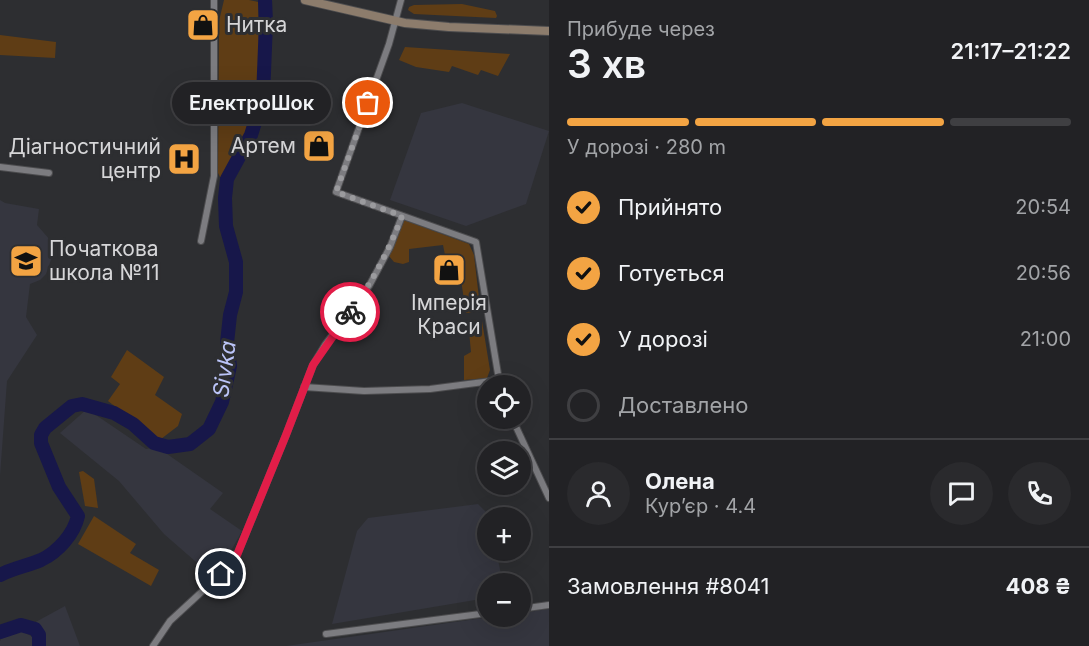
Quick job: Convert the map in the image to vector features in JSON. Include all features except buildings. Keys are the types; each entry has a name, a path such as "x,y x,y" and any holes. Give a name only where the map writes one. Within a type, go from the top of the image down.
{"main road":[{"path":"305,0 395,21 449,27 549,31"}],"street":[{"path":"201,241 214,176 214,0"},
{"path":"401,0 336,192 476,242 499,375"},
{"path":"0,167 49,173"},
{"path":"153,646 170,621 221,574 237,555 313,365 369,286 390,247 402,216"},
{"path":"304,387 364,391 477,385"},
{"path":"517,429 549,498"},
{"path":"531,607 549,605"},
{"path":"326,634 477,614"}],"shaded area":[{"path":"224,0 258,2 259,66 255,104 249,123 224,177 220,177 218,173 219,21"},
{"path":"462,4 495,11 497,16 496,18 414,14 408,10 414,5"},
{"path":"0,35 56,42 55,58 0,55"},
{"path":"405,47 510,54 498,76 481,70 478,75 452,66 449,72 416,67 399,60"},
{"path":"462,103 549,131 526,204 466,226 390,200 421,113"},
{"name":"Початкова школа №11","path":"0,200 39,209 37,225 50,240 52,257 46,274 40,280 30,284 26,317 37,335 7,381 0,476"},
{"path":"404,220 469,244 474,255 480,307 478,312 466,313 454,254 445,255 443,245 409,249 409,262 403,264 394,262 389,256"},
{"path":"468,321 482,321 490,370 488,375 477,375 477,379 464,380 464,356 471,352"},
{"path":"127,350 164,377 155,395 182,414 178,426 161,439 108,401 120,384 111,377"},
{"path":"87,409 146,449 157,447 223,493 210,509 242,531 228,556 211,575 164,534 119,481 60,433"},
{"path":"83,471 94,479 98,508 85,506 79,472"},
{"path":"478,504 481,507 477,507 477,561 498,561 501,573 477,573 477,600 332,624 357,531 368,518"},
{"path":"94,516 136,544 130,553 159,570 151,586 78,544"},
{"path":"65,606 80,646 43,646 32,624"},
{"path":"549,609 549,646 286,646 477,619 477,627 531,627 531,612"},
{"path":"19,630 33,637 33,646 0,646 2,638"}],"waterway":[{"name":"Sivka","path":"0,575 47,557 64,542 76,523 78,516 59,487 41,443 41,435 45,428 72,406 82,404 114,413 133,424 154,443 168,447 190,444 209,429 222,402 230,366 227,343 230,315 236,292 236,262 226,226 227,179 251,135 263,97 265,0"},
{"name":"Sivka","path":"0,632 21,625 35,629 39,635 39,646"}],"way so far":[{"path":"350,312 377,273 402,216 336,192 368,103"}],"place":[{"name":"Нитка","path":"203,25"},
{"name":"ЕлектроШок","path":"368,103"},
{"name":"Артем","path":"319,146"},
{"name":"Діагностичний центр","path":"184,159"},
{"name":"Початкова школа №11","path":"26,261"},
{"name":"Імперія Краси","path":"449,270"}],"route":[{"path":"221,574 237,555 313,365 350,312"}]}
